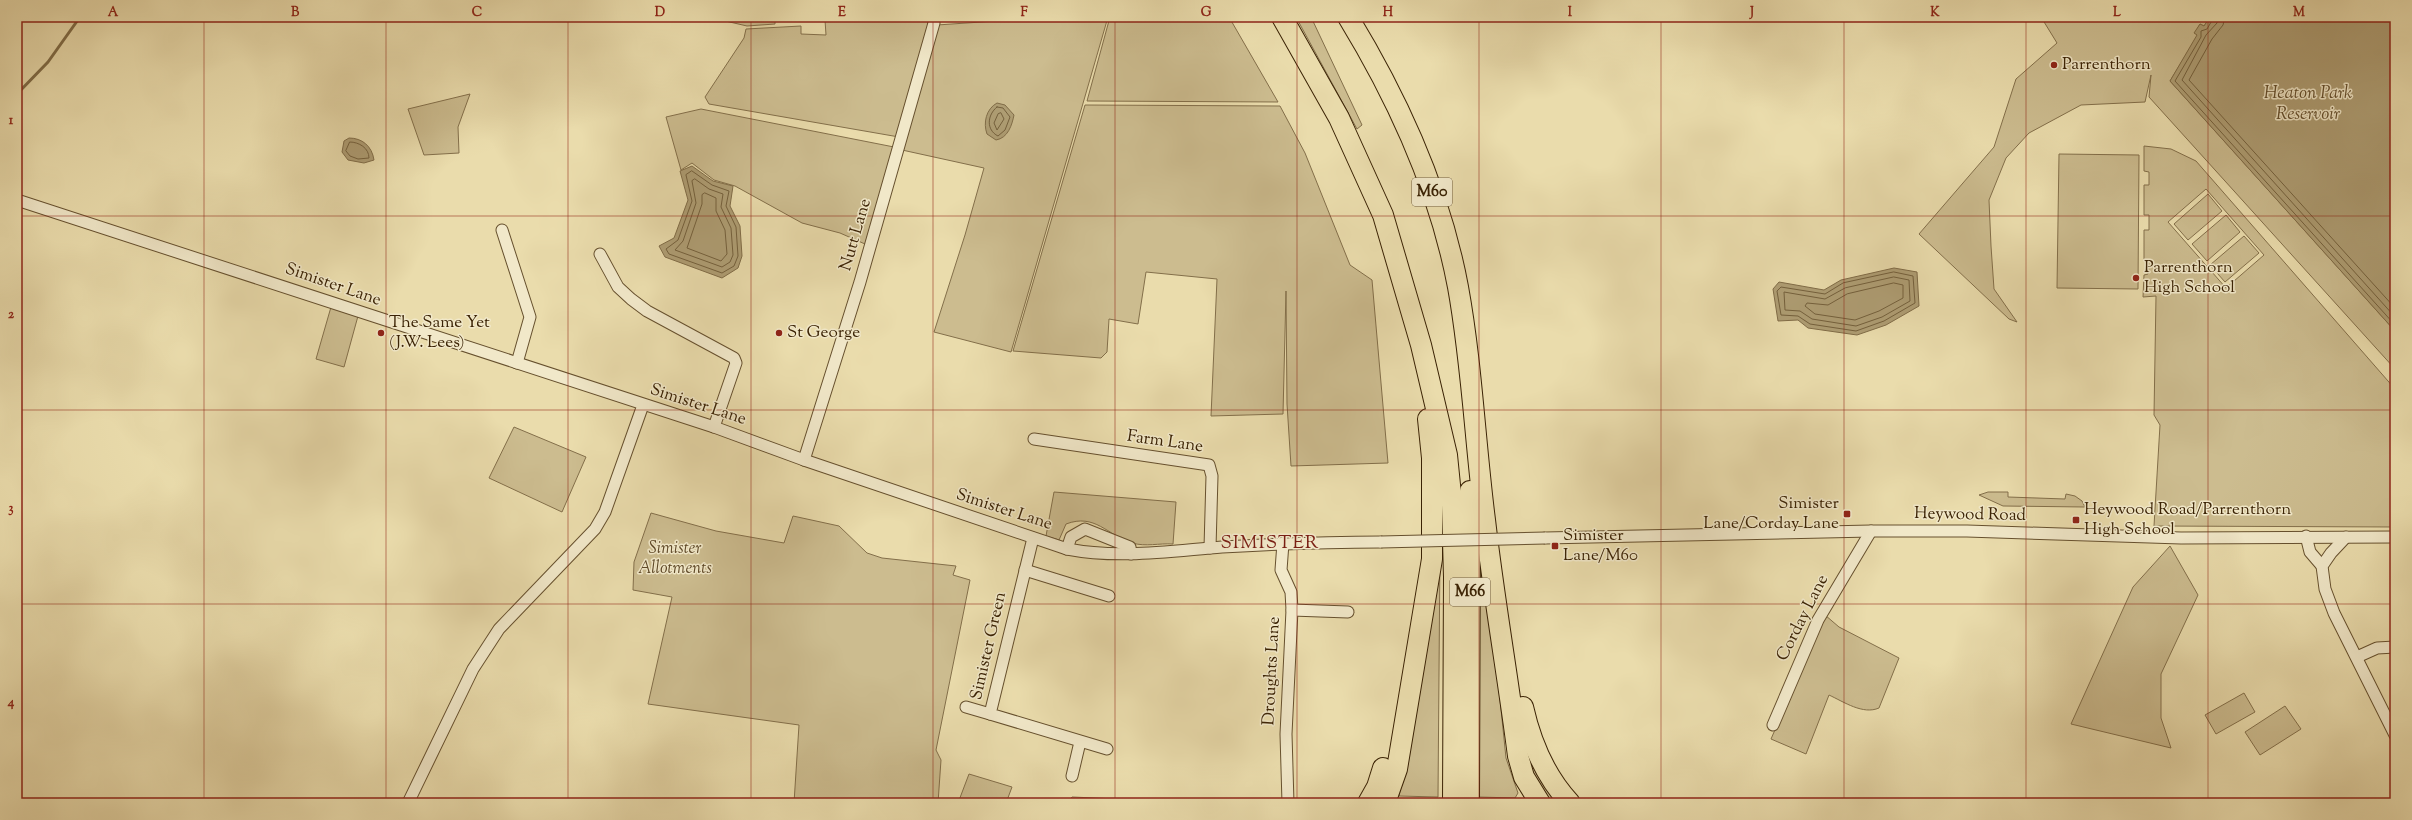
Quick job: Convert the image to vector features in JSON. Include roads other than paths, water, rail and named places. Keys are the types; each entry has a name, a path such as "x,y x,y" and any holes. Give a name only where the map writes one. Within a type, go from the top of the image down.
{"highway":[{"path":"1282,17 1339,118 1383,215 1421,345 1432,458 1432,559 1424,615 1397,769 1385,803"},
{"name":"M60","path":"1348,17 1372,57 1411,137 1432,193 1457,285 1470,381"},
{"name":"M66","path":"1421,345 1447,455 1452,505 1454,577 1453,803"},
{"path":"1470,381 1489,555 1518,756 1524,777 1540,803"},
{"name":"M66","path":"1468,803 1470,381"},
{"path":"1489,555 1529,734 1550,776 1570,803"},
{"path":"1368,803 1377,787 1388,752 1404,682 1424,615"}],"street":[{"name":"Nutt Lane","path":"804,460 860,282 932,30 934,17"},
{"name":"Simister Lane","path":"17,200 714,427 804,460 1067,549 1095,554 1131,554 1283,543 1545,538"},
{"path":"502,230 530,317 517,363"},
{"path":"600,254 618,287 631,299 647,311 734,358 736,363 714,427"},
{"path":"408,803 473,670 499,629 595,529 605,512 643,405"},
{"name":"Farm Lane","path":"1034,439 1209,465 1212,476 1210,548"},
{"path":"1067,549 1071,537 1085,529 1130,547 1131,554"},
{"name":"Heywood Road","path":"1545,538 1871,530 2005,532 2181,538 2306,536 2395,537"},
{"name":"Corday Lane","path":"1773,725 1818,620 1871,530"},
{"path":"2306,536 2310,552 2322,566 2325,589 2334,613 2395,735"},
{"path":"2322,566 2330,553 2346,537"},
{"name":"Simister Green","path":"1033,538 990,714 1107,749"},
{"name":"Droughts Lane","path":"1283,543 1281,570 1291,592 1292,610 1286,734 1288,803"},
{"path":"1025,570 1109,596"},
{"path":"1292,610 1348,612"},
{"path":"2357,657 2377,648 2395,647"},
{"path":"966,707 990,714"},
{"path":"1072,776 1080,742"}],"water":[{"name":"Heaton Park Reservoir","path":"2210,17 2395,17 2395,331 2170,81 2197,35 2194,33 2200,24 2204,26"},
{"path":"997,103 1005,105 1014,115 1011,127 1004,137 996,140 987,134 985,125 986,117 990,109"},
{"path":"349,138 358,139 366,144 373,155 374,160 364,163 348,160 342,152 344,141"},
{"path":"692,166 713,181 733,186 730,206 740,226 742,256 738,268 722,278 665,257 659,246 674,238 688,200 680,171"},
{"path":"1894,268 1917,272 1919,306 1886,325 1857,335 1808,328 1798,320 1778,321 1773,289 1779,282 1824,290 1841,280"}],"waterway":[{"path":"17,94 48,62 80,17"}],"place":[{"name":"Parrenthorn","path":"2054,65"},
{"name":"Parrenthorn High School","path":"2136,278"},
{"name":"The Same Yet (J.W. Lees)","path":"381,333"},
{"name":"St George","path":"779,333"},
{"name":"Simister Lane/Corday Lane","path":"1847,514"},
{"name":"Heywood Road/Parrenthorn High School","path":"2076,520"},
{"name":"Simister Lane/M60","path":"1555,546"}],"district":[{"name":"SIMISTER","path":"1270,543"}],"park label":[{"name":"Simister Allotments","path":"675,559"}]}
